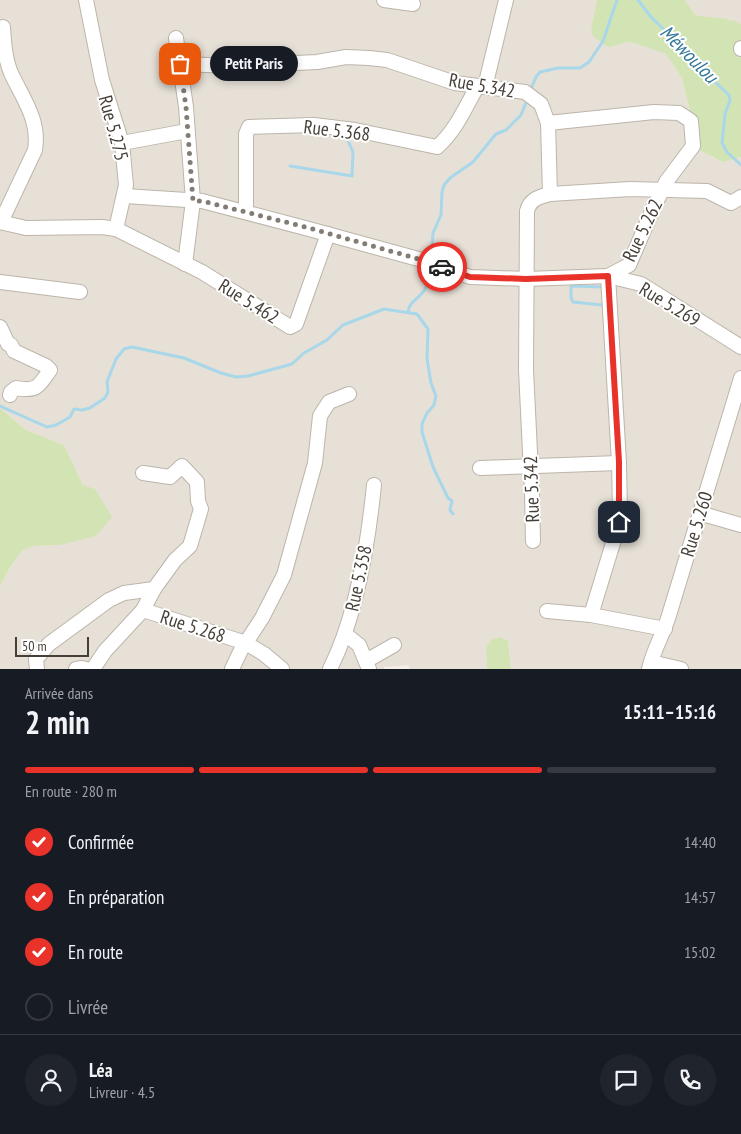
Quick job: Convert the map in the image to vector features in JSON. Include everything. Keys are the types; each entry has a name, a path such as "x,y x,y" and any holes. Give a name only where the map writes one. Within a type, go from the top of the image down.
{"street":[{"name":"Rue 5.275","path":"86,0 102,80 122,143 126,175 125,196 116,229"},
{"path":"384,0 413,4"},
{"path":"481,87 506,0"},
{"path":"3,27 9,66 31,112 36,131 36,141 35,150 0,222 26,228 102,227 116,229"},
{"path":"176,38 186,107 193,201 185,264"},
{"name":"Rue 5.342","path":"180,64 233,66 317,62 346,57 369,58 387,60 455,83 525,92 541,104 548,123 550,194 533,200 527,211 526,370 533,541"},
{"name":"Rue 5.368","path":"246,212 246,134 249,127 314,125 355,130 437,147 442,143 481,87"},
{"name":"Rue 5.262","path":"548,123 654,112 679,113 691,121 692,146 662,189 652,208 629,266 608,276 619,462 619,522 590,615"},
{"path":"122,143 187,131"},
{"path":"550,194 662,189 706,191 731,203 741,198"},
{"name":"Rue 5.269","path":"125,196 202,201 422,260 470,277 526,279 608,276 641,284 741,347"},
{"name":"Rue 5.462","path":"116,229 202,272 290,327 296,324 328,234"},
{"path":"0,282 80,292"},
{"path":"0,327 8,344 14,351 46,366 50,370 39,386 32,390 16,388 10,395"},
{"name":"Rue 5.260","path":"650,665 666,629 699,513 741,378"},
{"path":"232,669 277,592 287,567 315,463 320,416 329,402 349,394"},
{"path":"480,468 619,462"},
{"path":"143,473 170,477 182,466 197,482 198,501 201,509 190,546 175,560 154,588 143,610"},
{"name":"Rue 5.358","path":"330,669 345,634 362,568 374,484"},
{"path":"699,513 741,525"},
{"path":"37,669 36,659 49,644 110,600 124,593 154,588"},
{"name":"Rue 5.268","path":"93,669 105,652 143,610 246,643 264,654 282,669"},
{"path":"547,611 590,615 666,629"},
{"path":"345,634 359,645 368,665 394,644"},
{"path":"650,665 681,669"},
{"path":"76,669 86,669"}],"shaded area":[{"path":"0,0 597,0 591,27 612,47 626,42 634,43 666,54 682,78 697,149 722,162 741,157 741,669 511,669 508,641 486,648 487,669 410,669 408,665 384,667 384,669 0,669 0,587 10,567 22,551 32,546 60,545 83,485 64,445 26,430 0,408"},
{"path":"685,0 741,0 741,24 729,19 710,19 695,15"}],"green space":[{"path":"597,0 685,0 695,15 726,19 741,24 741,157 723,162 697,149 682,78 666,54 626,42 608,47 593,36 591,27"},
{"path":"0,408 26,430 64,445 83,485 95,489 112,517 96,536 60,545 32,546 22,551 10,567 0,587"},
{"path":"500,637 508,641 511,669 487,669 486,648 491,640"}],"waterway":[{"path":"530,91 540,72 558,68 580,68 589,62 603,41 617,0"},
{"name":"Méwoulou","path":"638,0 651,17 697,59 711,78 729,95 730,100 725,114 722,143 727,152 741,165"},
{"path":"431,259 433,233 441,215 444,185 450,178 473,162 496,134 506,130 521,115 527,100"},
{"path":"290,166 352,176 353,152 345,134"},
{"path":"408,312 412,303 425,290 429,268"},
{"path":"571,286 603,287 606,304 573,302 571,286"},
{"path":"328,339 343,325 384,309 417,314 428,329 427,359 431,383 436,396 434,405 428,412"},
{"path":"293,363 304,353 327,340"},
{"path":"0,406 47,427 56,425 70,417 74,409 90,408 105,398 108,392 107,382 116,359 124,349 132,347 184,358 236,377 248,376 292,364"},
{"path":"427,413 422,424 422,432 433,467 448,498 452,501 450,510 453,514"}],"way so far":[{"path":"180,64 186,107 193,201 202,201 309,228 442,267"}],"place":[{"name":"Petit Paris","path":"180,64"}],"route":[{"path":"442,267 470,277 526,279 608,276 619,462 619,522"}]}
